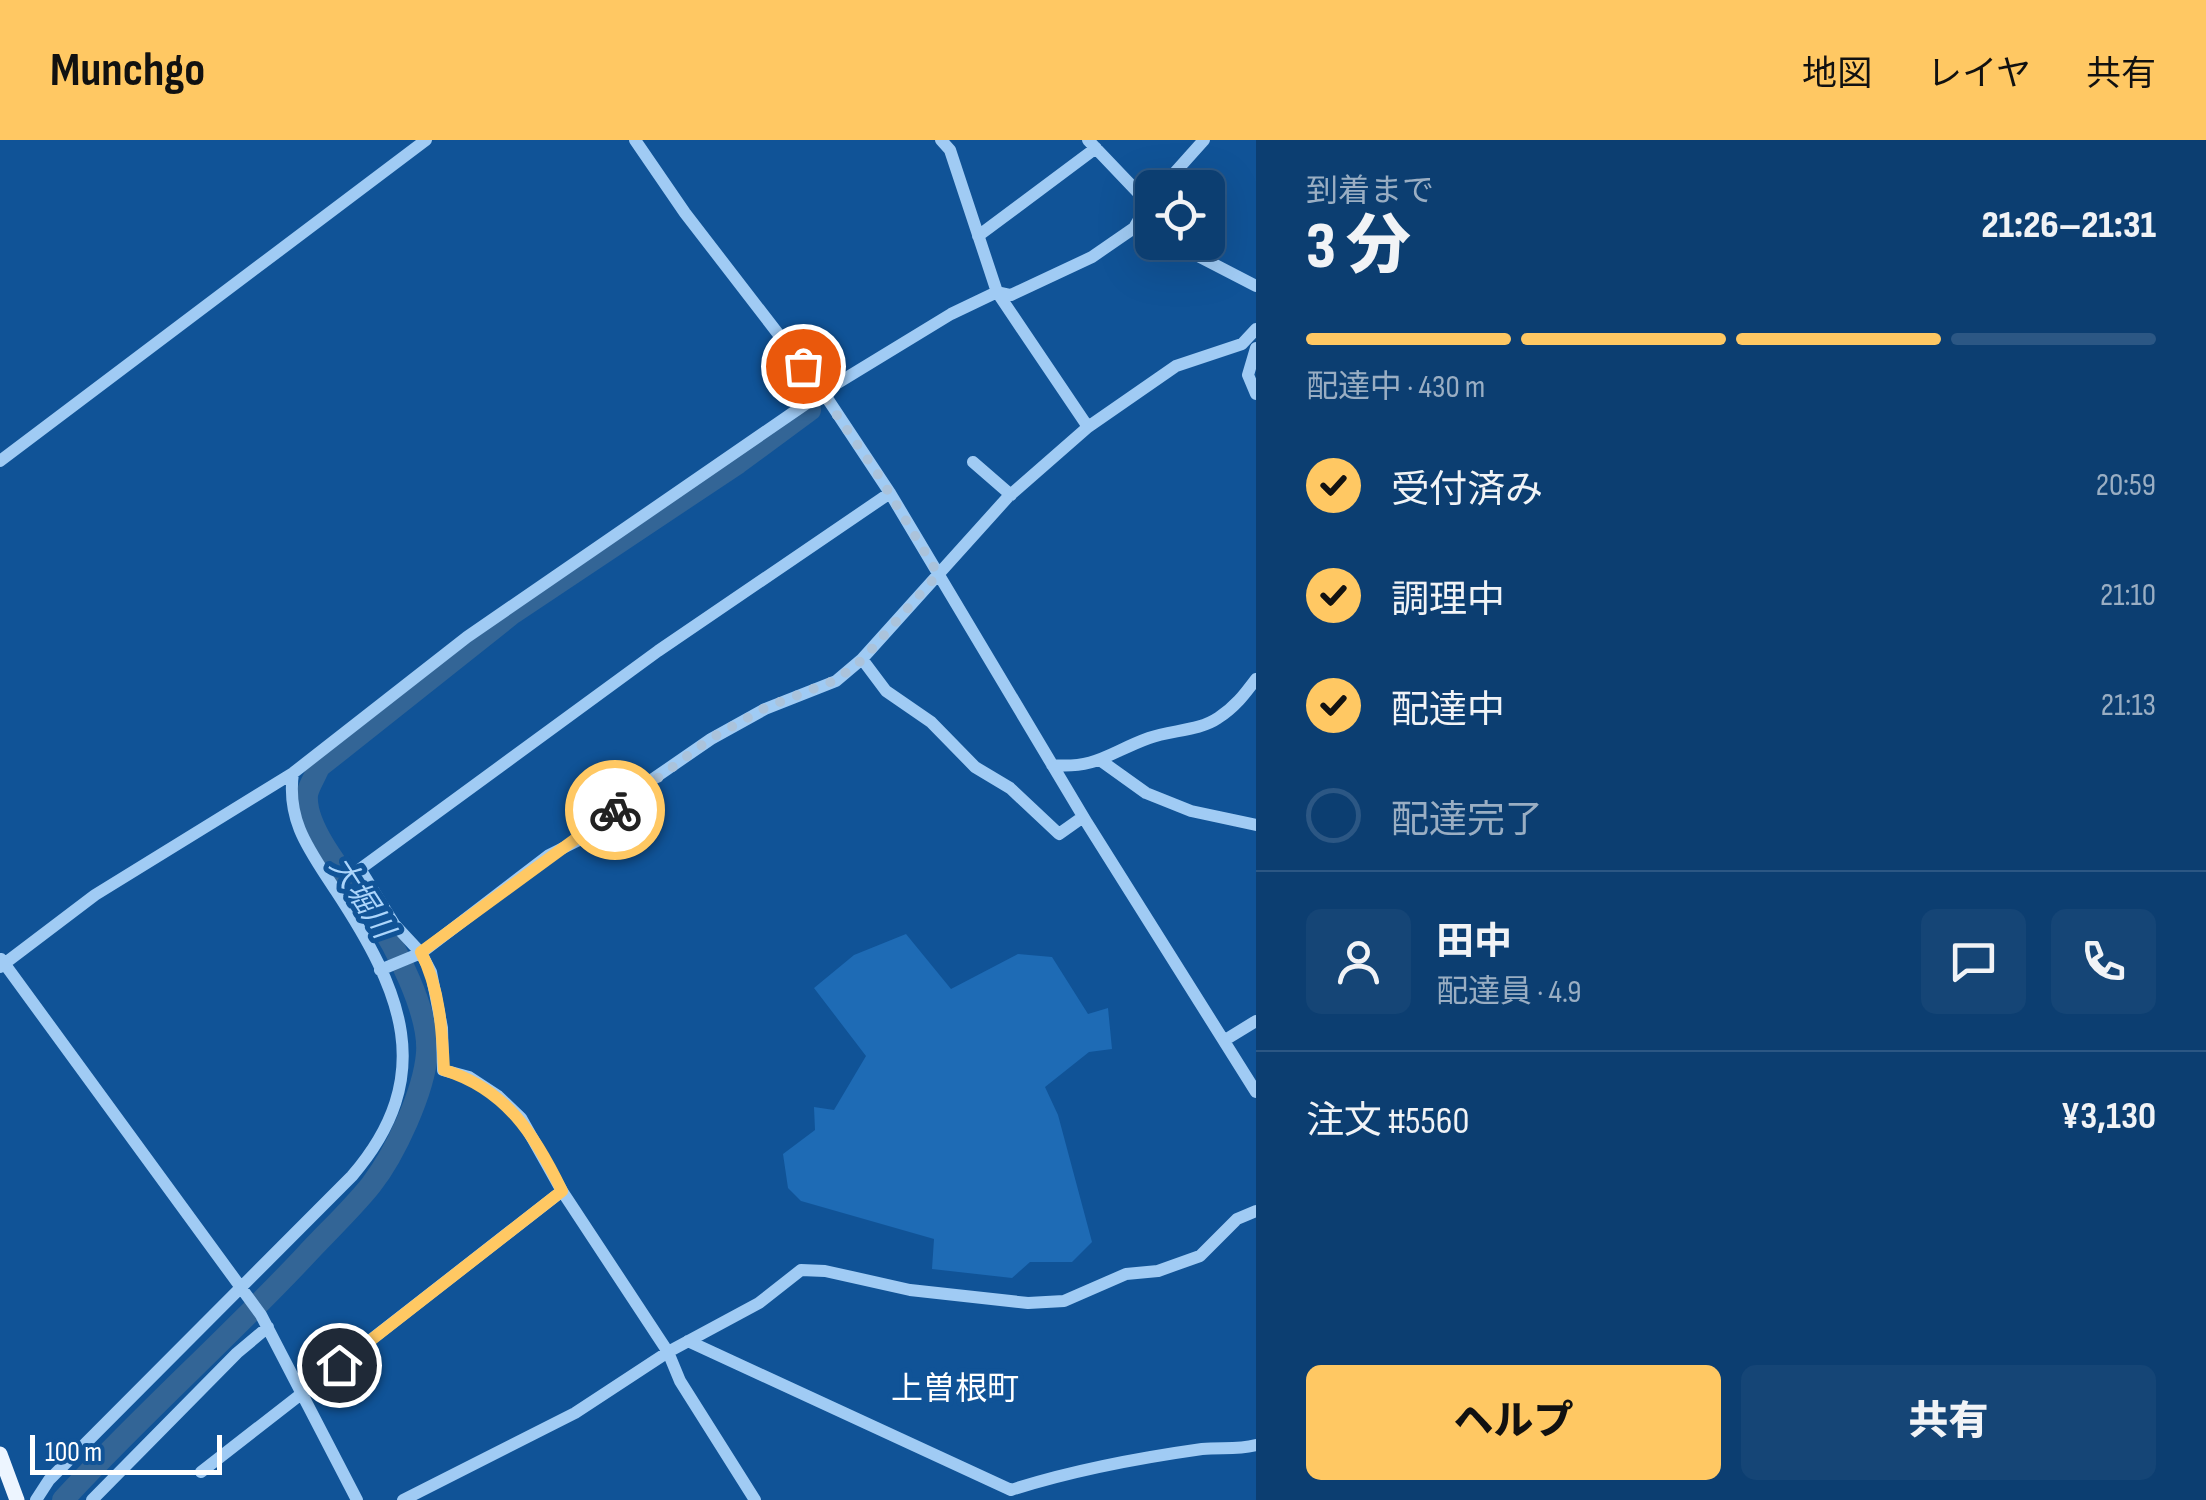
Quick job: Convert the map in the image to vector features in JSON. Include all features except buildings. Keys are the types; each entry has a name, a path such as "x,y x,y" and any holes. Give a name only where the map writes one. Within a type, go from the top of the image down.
{"main road":[{"path":"0,1454 16,1500"}],"street":[{"path":"0,461 426,140"},
{"path":"635,140 685,213 823,392 890,493 1083,817 1256,1092"},
{"path":"1177,170 1204,140"},
{"path":"950,143 996,292 1088,427"},
{"path":"978,236 1092,144 1135,186"},
{"path":"357,1500 265,1321 2,962 95,895 293,773 468,636 823,392 951,314 996,292 1010,295 1076,264 1134,228"},
{"path":"1206,260 1256,286"},
{"path":"381,969 420,953 710,739 765,708 836,680 862,660 1010,495 1088,427 1176,366 1242,344 1256,329"},
{"path":"1256,348 1248,375 1256,394"},
{"path":"973,462 1010,495"},
{"path":"756,1500 680,1381 668,1352 562,1191 521,1118 498,1096 469,1077 444,1070 438,1000 430,972 360,869 658,651 890,493"},
{"path":"862,660 886,691 931,722 975,768 1010,788 1059,834 1083,817"},
{"path":"1052,764 1077,767 1150,737 1213,722 1238,704 1256,679"},
{"path":"1100,760 1146,792 1190,811 1256,825"},
{"path":"36,1500 50,1480 245,1292 352,1176 389,1121 402,1072 400,1016 354,919 298,834 290,794 293,773"},
{"path":"1225,1040 1256,1021"},
{"path":"201,1472 562,1191"},
{"path":"404,1500 574,1413 668,1352 758,1304 801,1270 825,1271 910,1290 1028,1302 1064,1300 1126,1274 1158,1271 1200,1256 1237,1219 1256,1211"},
{"path":"92,1500 265,1321"},
{"path":"688,1341 1012,1495 1059,1474 1207,1448 1238,1450 1256,1446"}],"shaded area":[{"path":"906,934 951,989 1018,954 1052,957 1088,1014 1108,1008 1112,1049 1089,1052 1045,1087 1058,1115 1092,1242 1072,1262 1030,1262 1012,1278 932,1269 934,1239 801,1201 788,1188 783,1154 815,1130 814,1107 834,1110 866,1056 814,988 854,955"}],"waterway":[{"name":"大堀川","path":"63,1500 371,1185 414,1104 427,1053 423,1019 391,943 313,825 307,795 319,767 513,613 738,463 810,410"}],"way so far":[{"path":"615,810 710,739 765,708 836,680 862,660 938,574 879,476 803,366"}],"district":[{"name":"上曽根町","path":"955,1388"}],"route":[{"path":"339,1365 562,1191 521,1118 498,1096 469,1077 444,1070 438,1000 421,952 615,810"}]}
